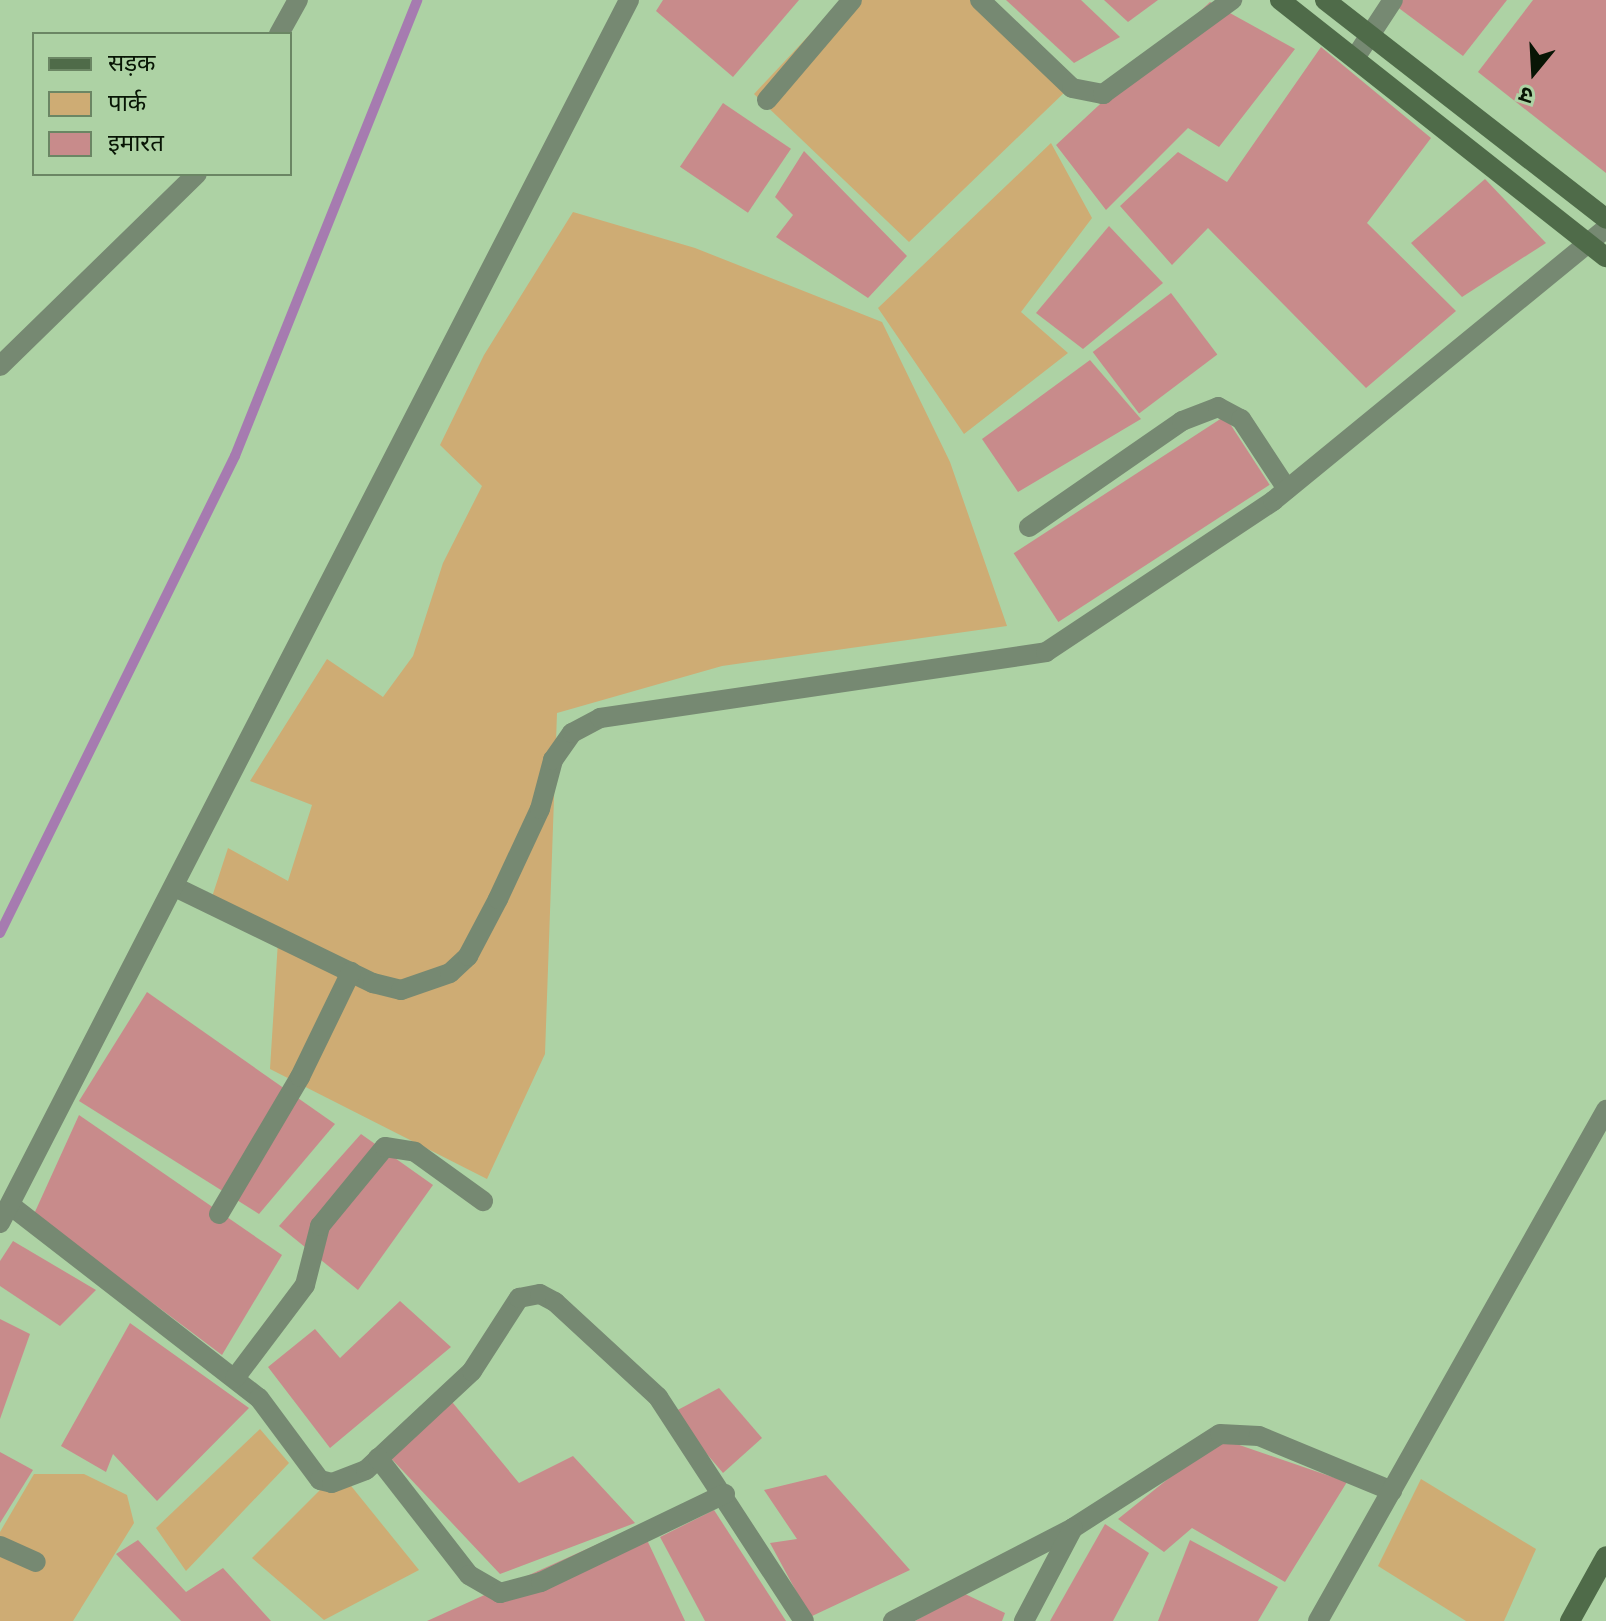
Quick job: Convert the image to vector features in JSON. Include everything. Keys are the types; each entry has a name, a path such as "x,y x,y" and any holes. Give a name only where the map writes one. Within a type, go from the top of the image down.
{"street":[{"path":"280,32 298,0"},
{"path":"629,0 177,888 5,1214 235,1378 282,1423 320,1480 352,1480 472,1371 519,1298 540,1294 658,1397 725,1494 804,1621"},
{"path":"767,100 852,0"},
{"path":"980,0 1072,88 1103,94 1232,0"},
{"path":"1280,0 1606,257"},
{"path":"1325,0 1606,219"},
{"path":"1355,58 1393,0"},
{"path":"0,366 195,176"},
{"path":"177,888 351,972 401,990 450,973 468,956 572,733 600,718 1046,652 1287,489 1606,228"},
{"path":"1029,527 1182,421 1218,407 1241,419 1287,489"},
{"path":"219,1214 300,1077 351,972"},
{"path":"1318,1621 1606,1110"},
{"path":"235,1378 305,1285 320,1226 385,1147 415,1152 483,1201"},
{"path":"893,1621 1073,1528 1220,1434 1259,1436 1392,1491"},
{"path":"378,1458 469,1575 500,1593 541,1582 725,1494"},
{"path":"1024,1621 1073,1528"},
{"path":"0,1546 36,1562"},
{"path":"1570,1621 1606,1556"}],"green space":[{"path":"842,0 975,0 1068,89 909,242 754,94"},
{"path":"1051,143 1092,218 1021,312 1068,353 964,434 878,308"},
{"path":"573,212 695,248 882,322 950,462 1007,626 722,666 557,713 545,1054 487,1179 270,1069 278,941 211,900 228,848 288,881 312,805 250,781 327,659 383,697 413,656 443,563 482,486 440,445 484,355"},
{"path":"260,1429 289,1463 186,1571 156,1528"},
{"path":"339,1471 419,1570 324,1620 252,1558"},
{"path":"34,1474 84,1474 127,1495 134,1523 73,1621 0,1621 0,1532"},
{"path":"1421,1479 1536,1549 1504,1621 1466,1621 1378,1566"}],"building":[{"path":"663,0 799,0 733,77 656,11"},
{"path":"1006,0 1081,0 1120,37 1074,63"},
{"path":"1104,0 1158,0 1128,22"},
{"path":"1388,0 1507,0 1463,56"},
{"path":"1533,0 1606,0 1606,173 1478,72"},
{"path":"1210,2 1295,49 1219,147 1188,128 1106,210 1056,145"},
{"path":"1321,47 1431,138 1367,223 1456,311 1366,388 1208,228 1172,265 1120,206 1178,152 1227,182"},
{"path":"723,103 791,149 748,213 680,167"},
{"path":"804,151 907,256 868,298 776,237 793,215 775,197"},
{"path":"1485,179 1546,243 1462,297 1411,243"},
{"path":"1109,226 1163,283 1083,349 1036,313"},
{"path":"1171,293 1217,354 1139,413 1093,352"},
{"path":"1090,360 1141,419 1018,492 982,439"},
{"path":"1225,416 1270,485 1058,622 1014,553"},
{"path":"147,992 335,1124 259,1214 79,1101"},
{"path":"79,1115 282,1255 222,1355 34,1214"},
{"path":"361,1134 433,1185 358,1290 279,1226"},
{"path":"13,1241 96,1290 60,1326 0,1286 0,1261"},
{"path":"400,1301 451,1347 330,1448 268,1367 315,1329 340,1358"},
{"path":"0,1319 30,1334 0,1419"},
{"path":"130,1323 249,1408 157,1501 113,1454 106,1472 61,1446"},
{"path":"719,1388 762,1438 723,1473 672,1413"},
{"path":"448,1397 519,1483 573,1456 635,1523 500,1574 387,1454"},
{"path":"1219,1438 1347,1482 1285,1582 1192,1528 1164,1552 1118,1519"},
{"path":"0,1452 33,1470 0,1523"},
{"path":"826,1475 910,1570 810,1617 770,1543 797,1539 764,1490"},
{"path":"714,1510 786,1621 705,1621 660,1537"},
{"path":"1105,1524 1149,1553 1113,1621 1050,1621"},
{"path":"640,1525 685,1621 427,1621"},
{"path":"138,1540 186,1592 223,1568 271,1621 181,1621 116,1554"},
{"path":"1190,1540 1278,1587 1258,1621 1158,1621"},
{"path":"963,1593 1005,1613 1002,1621 915,1621"}],"waterway":[{"path":"0,933 235,456 417,0"}]}
